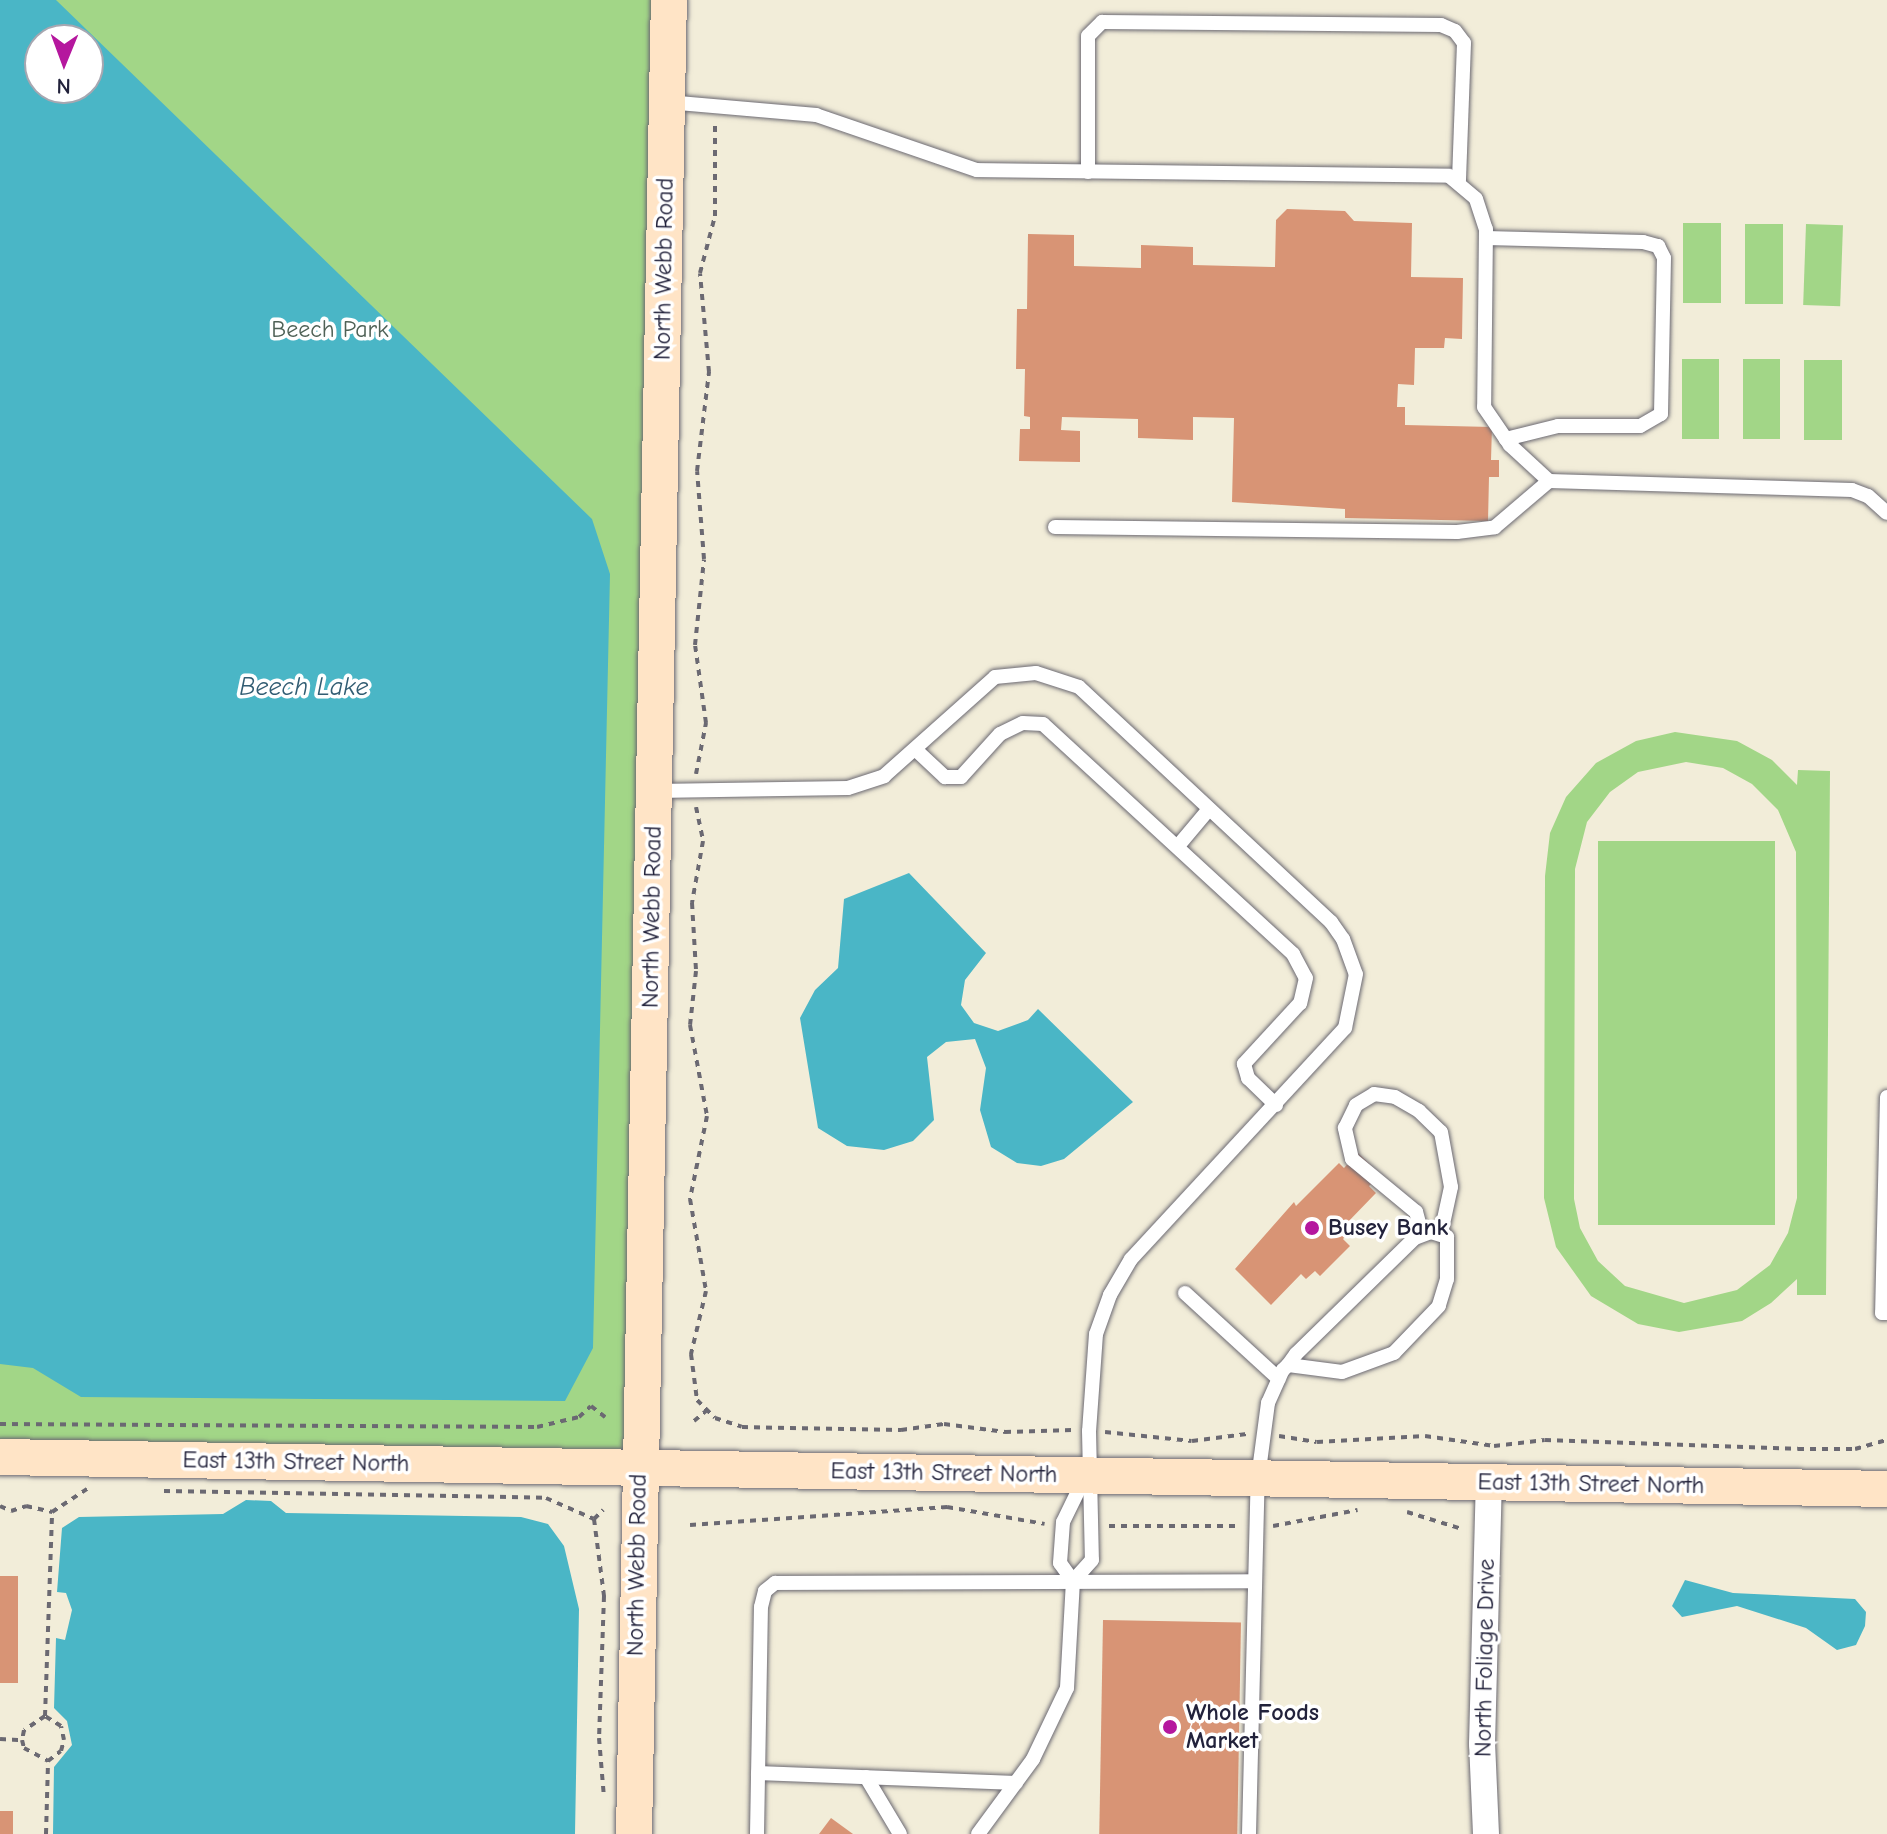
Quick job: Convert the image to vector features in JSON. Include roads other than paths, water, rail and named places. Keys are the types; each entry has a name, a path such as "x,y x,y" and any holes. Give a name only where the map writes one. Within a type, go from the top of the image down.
{"main road":[{"name":"North Webb Road","path":"634,1834 669,0"},
{"name":"East 13th Street North","path":"0,1457 1887,1489"}],"street":[{"name":"North Foliage Drive","path":"1486,1834 1482,1744 1489,1482"}],"lane":[{"path":"1088,172 1088,36 1102,22 1441,25 1455,31 1464,43 1459,182"},
{"path":"667,102 816,115 977,170 1449,176 1459,182 1482,210 1486,238 1484,407 1506,439 1549,481"},
{"path":"1486,238 1643,242 1658,246 1664,258 1661,414 1640,426 1558,426 1506,439"},
{"path":"1055,527 1457,532 1495,527 1549,481 1852,490 1868,496 1887,513"},
{"path":"655,791 848,788 884,776 916,750 951,711 995,677 1036,673 1079,687 1331,922 1356,974 1345,1028 1131,1259 1117,1283 1096,1334 1086,1475 1094,1521 1092,1560 1073,1581 1067,1688 1016,1783 978,1834"},
{"path":"916,750 945,777 961,777 1000,734 1023,723 1043,724 1293,954 1306,978 1300,1003 1244,1064 1248,1078 1276,1105"},
{"path":"1178,846 1209,809"},
{"path":"1422,1234 1416,1212 1352,1159 1345,1128 1356,1105 1374,1094 1395,1097 1441,1132 1451,1187 1441,1233"},
{"path":"1887,1097 1882,1313 1887,1313"},
{"path":"1249,1834 1258,1478 1262,1434 1279,1379 1288,1365 1422,1234 1441,1233"},
{"path":"1288,1365 1317,1373 1350,1371 1385,1358 1408,1341 1445,1291 1448,1242 1441,1233"},
{"path":"1185,1293 1279,1379"},
{"path":"1073,1581 1060,1563 1063,1522 1086,1475"},
{"path":"757,1834 761,1607 765,1591 775,1583 1255,1581"},
{"path":"758,1773 1016,1783"},
{"path":"866,1777 900,1834"}],"water":[{"name":"Beech Lake","path":"0,0 56,0 81,24 24,24 24,104 104,104 104,46 592,519 610,574 593,1348 565,1401 81,1397 33,1368 0,1364"},
{"path":"909,873 986,953 965,980 961,1005 974,1023 998,1031 1028,1020 1038,1009 1133,1102 1064,1159 1041,1166 1017,1163 991,1147 980,1110 986,1068 975,1039 946,1042 927,1057 934,1120 913,1141 884,1150 847,1146 818,1128 800,1018 815,990 838,968 844,899"},
{"path":"246,1500 271,1501 286,1513 521,1517 548,1524 564,1546 579,1609 575,1834 53,1834 54,1767 72,1745 67,1721 54,1708 56,1638 65,1640 72,1610 66,1593 57,1592 62,1528 79,1517 223,1514"},
{"path":"1685,1580 1733,1593 1855,1599 1866,1612 1865,1626 1856,1645 1837,1650 1806,1628 1737,1606 1682,1617 1672,1606"}],"place":[{"name":"Busey Bank","path":"1312,1228"},
{"name":"Whole Foods Market","path":"1170,1727"}],"park label":[{"name":"Beech Park","path":"330,330"}]}
